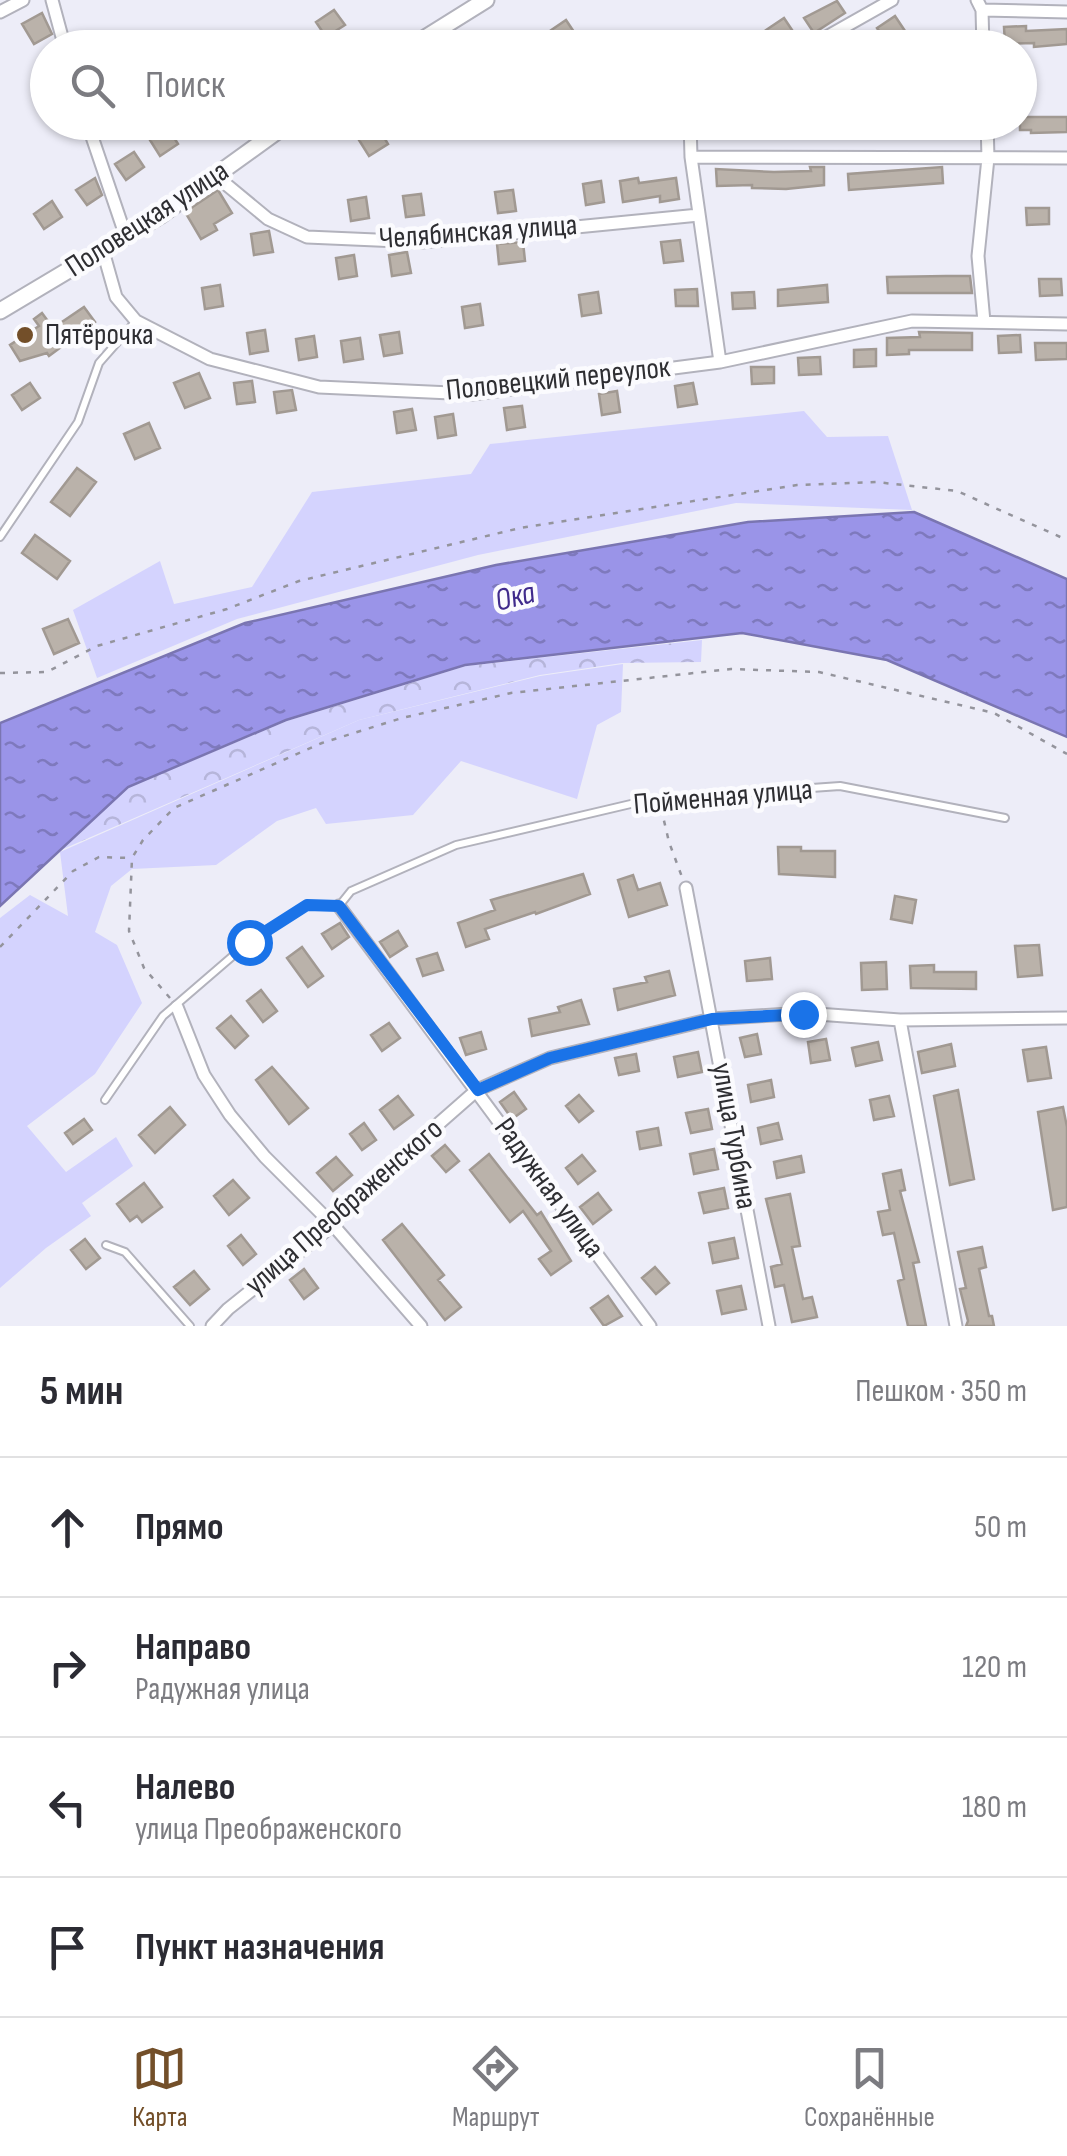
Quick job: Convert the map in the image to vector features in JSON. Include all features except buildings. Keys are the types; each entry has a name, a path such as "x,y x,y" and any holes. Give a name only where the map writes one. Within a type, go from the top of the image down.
{"street":[{"path":"0,12 23,0"},
{"path":"52,0 61,30"},
{"path":"438,30 486,0"},
{"path":"839,30 892,0"},
{"path":"982,30 980,5 1067,12"},
{"path":"93,140 126,236"},
{"name":"Половецкая улица","path":"0,311 103,251 265,140"},
{"path":"691,140 720,362"},
{"path":"984,322 978,256 987,140"},
{"path":"691,157 1067,158"},
{"name":"Челябинская улица","path":"216,176 268,219 307,237 422,242 699,215"},
{"path":"103,251 116,297 136,321"},
{"name":"Половецкий переулок","path":"136,321 210,359 320,387 473,394 720,362 912,321 1067,324"},
{"name":"улица Турбина","path":"686,888 769,1326"},
{"name":"Радужная улица","path":"339,906 650,1326"},
{"path":"177,1006 204,1075 230,1115 265,1158 333,1224 420,1326"},
{"name":"улица Преображенского","path":"212,1326 333,1224 354,1198 478,1090 550,1058 712,1019 803,1014 900,1020 1067,1018"},
{"path":"900,1020 956,1326"}],"lane":[{"path":"0,537 78,422 99,363 136,321"},
{"name":"Пойменная улица","path":"339,906 351,891 456,845 659,798 840,786 1004,818"},
{"path":"105,1100 163,1016 249,942 307,905 339,906"},
{"path":"106,1244 125,1252 190,1326"}],"path":[{"path":"0,673 47,672 97,646 228,609 299,581 520,528 797,486 876,482 957,491 1067,540"},
{"path":"177,1006 144,968 129,931 132,858 143,840 174,808 322,744 402,718 510,694 731,669 819,672 994,713 1067,754"},
{"path":"659,798 668,842 686,888"},
{"path":"0,947 73,871 99,857 132,858"}],"green space":[{"path":"804,411 827,437 888,436 912,510 736,503 478,555 237,619 97,678 73,610 160,561 174,604 252,587 312,492 471,474 490,444"},
{"path":"702,640 701,662 622,663 540,675 359,720 61,850 129,787 287,721 466,666"},
{"path":"623,664 621,712 597,725 577,799 461,761 413,815 326,824 316,808 277,821 216,865 132,869 111,886 95,932 117,945 142,1003 95,1074 27,1126 66,1172 116,1137 133,1166 82,1203 91,1216 0,1288 0,918 30,895 68,916 60,852 359,720 540,676"}],"water":[{"name":"Ока","path":"914,512 1067,579 1067,737 887,660 742,633 465,665 286,720 128,787 0,906 0,723 245,623 496,565 748,522"}],"place":[{"name":"Пятёрочка","path":"25,335"}],"route":[{"path":"249,942 307,905 339,906 478,1090 550,1058 712,1019 803,1014"}]}
